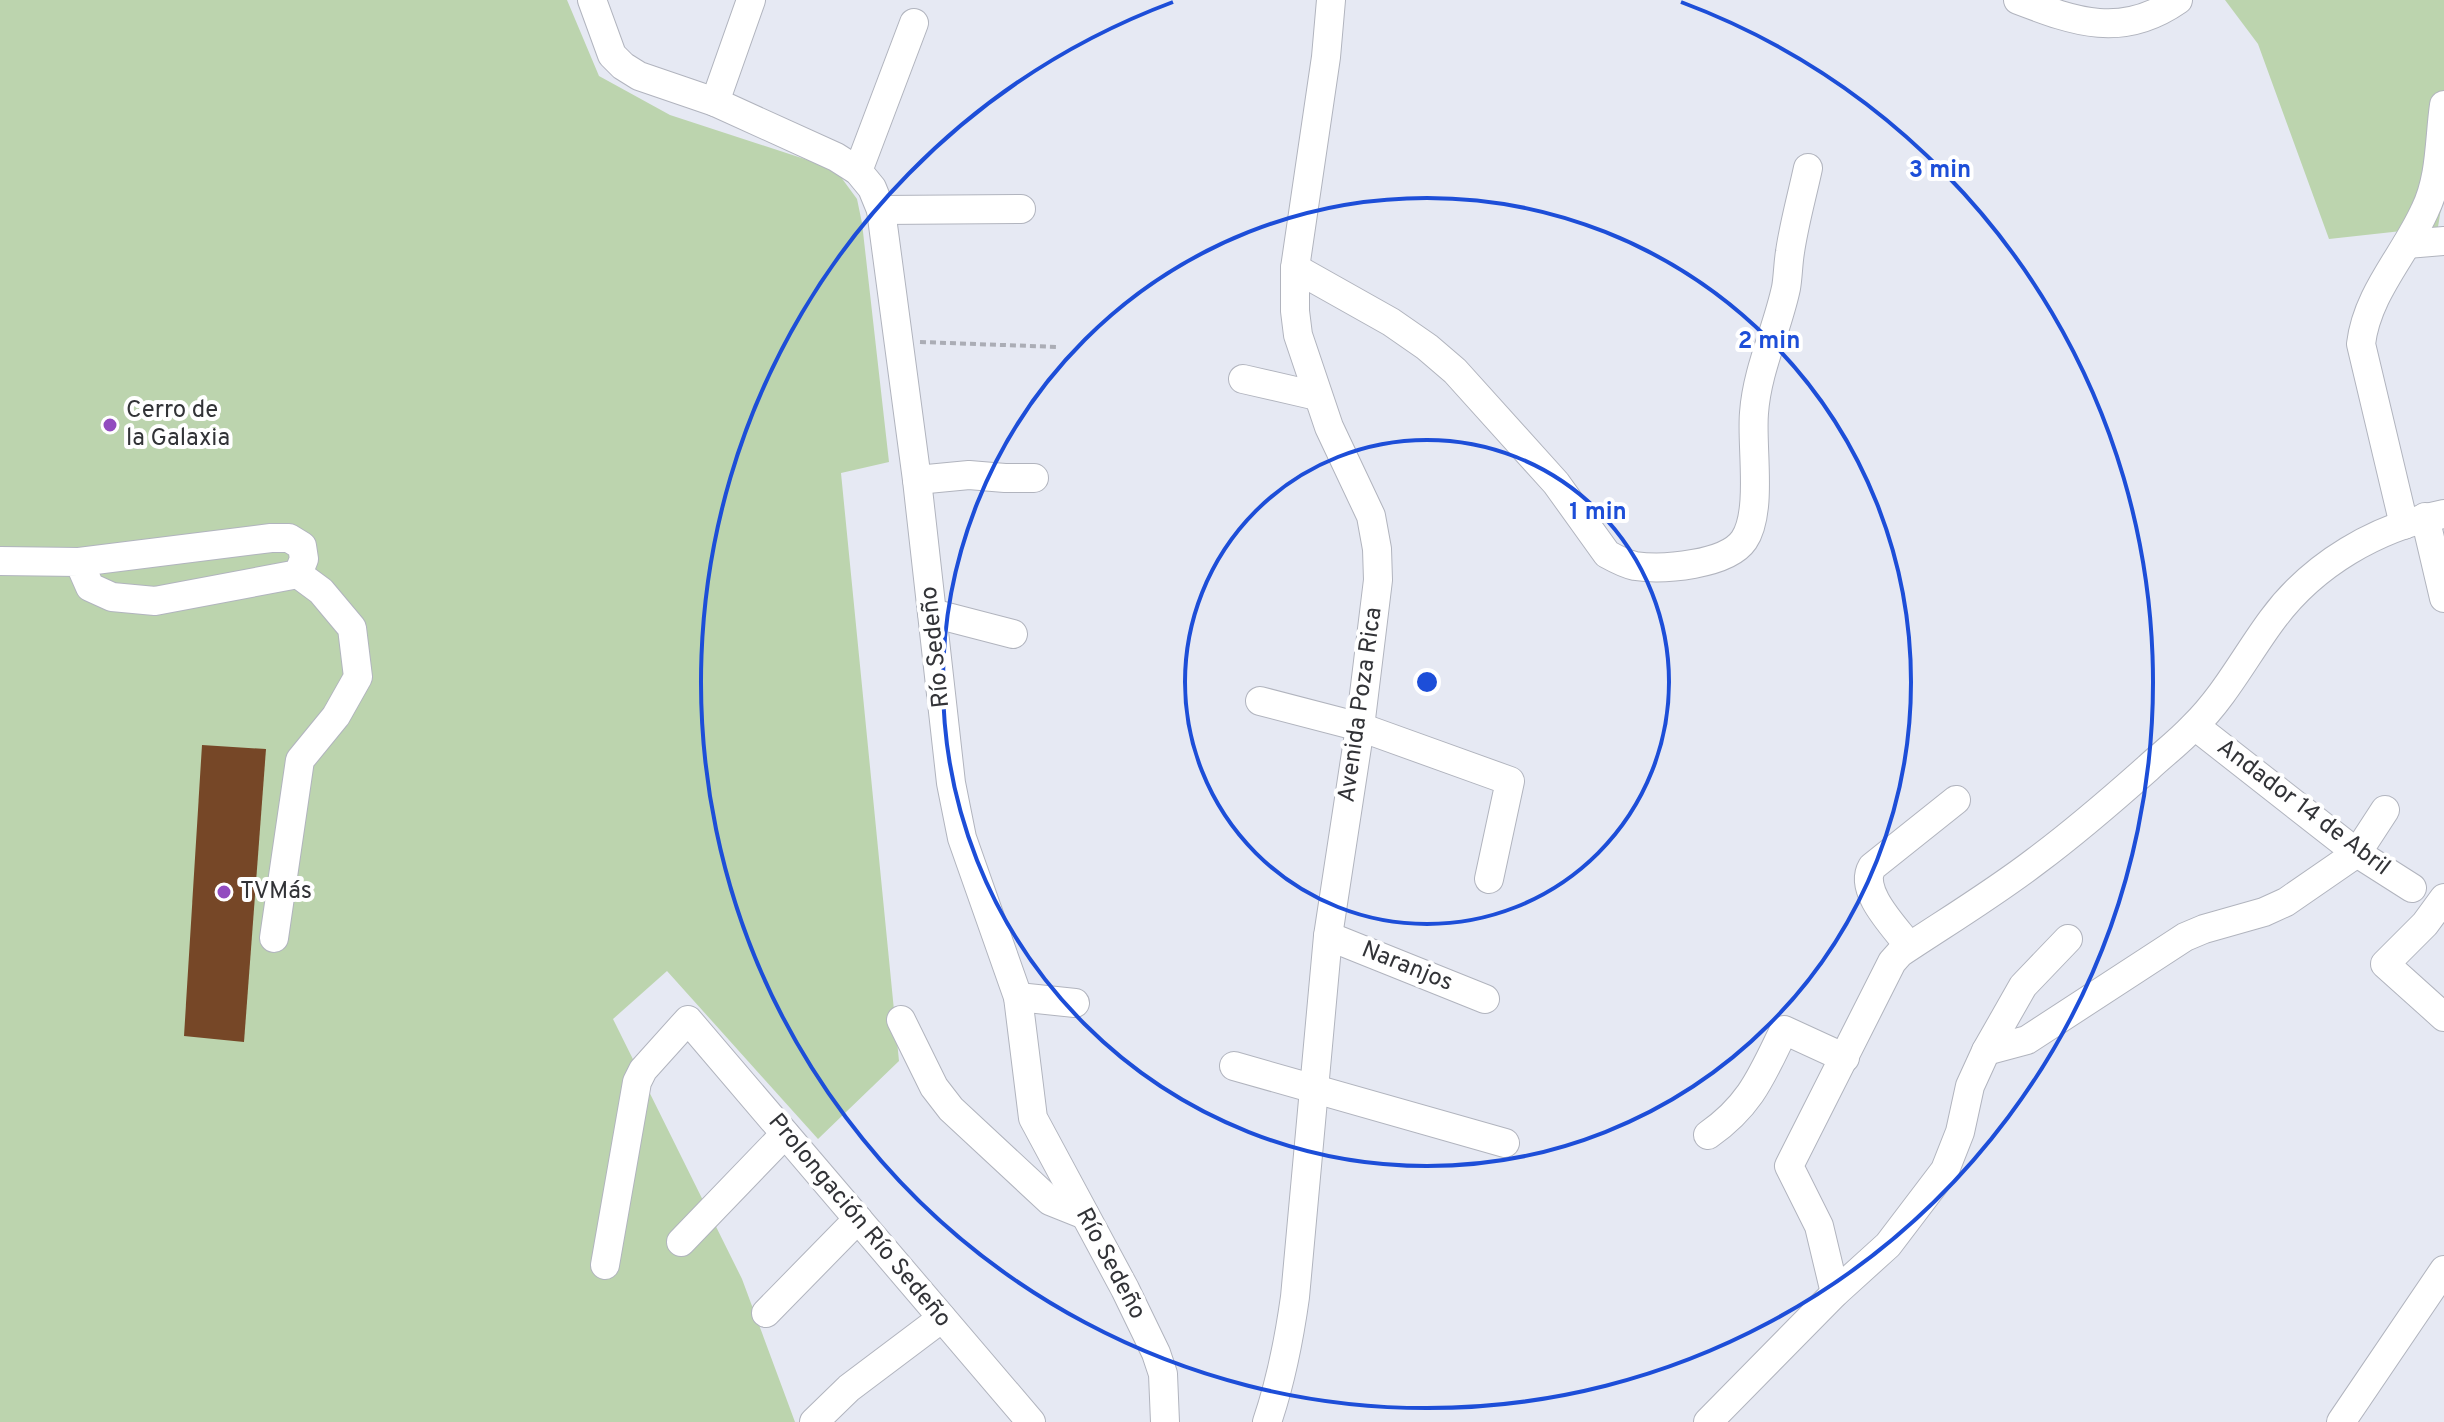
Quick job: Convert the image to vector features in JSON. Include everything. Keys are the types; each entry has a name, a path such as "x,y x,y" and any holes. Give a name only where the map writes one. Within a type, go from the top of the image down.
{"street":[{"name":"Río Sedeño","path":"592,0 612,55 623,66 639,76 715,102 836,157 858,171 872,188 881,210 917,480 951,783 962,838 1018,997 1033,1118 1156,1353 1163,1374 1165,1422"},
{"name":"Avenida Poza Rica","path":"1267,1422 1277,1392 1292,1322 1328,936 1360,727 1378,580 1371,516 1317,396 1298,335 1294,289 1331,0"},
{"path":"2018,0 2068,19 2102,24 2132,22 2164,10 2178,0"},
{"path":"715,102 745,3"},
{"path":"858,171 914,23"},
{"path":"2443,117 2434,184 2426,208 2371,304 2363,325 2361,344 2424,519 2444,598"},
{"path":"1295,268 1391,322 1455,371 1556,483 1607,554 1636,566 1672,567 1704,561 1730,553 1744,541 1751,525 1754,507 1753,414 1786,288 1790,250 1808,168"},
{"path":"881,210 1021,209"},
{"path":"2407,244 2444,241"},
{"path":"1243,379 1317,396"},
{"path":"917,480 969,475 1034,478"},
{"path":"1835,1293 1819,1226 1789,1166 1892,962 1909,946 2034,863 2096,814 2195,726 2294,593 2319,569 2349,549 2424,519"},
{"path":"0,561 79,562 289,538 302,546 304,559 298,574"},
{"path":"79,562 90,587 112,597 155,601 298,574 321,591 352,628 358,677 336,716 300,760 274,938"},
{"path":"932,613 1013,634"},
{"path":"1260,701 1360,727 1510,781 1489,879"},
{"name":"Andador 14 de Abril","path":"2195,726 2357,853 2412,888"},
{"path":"1909,946 1872,896 1868,875 1872,867 1956,800"},
{"path":"1986,1051 2027,1040 2185,937 2286,902 2357,853 2385,810"},
{"path":"2444,898 2425,924 2385,964 2444,1017"},
{"name":"Naranjos","path":"1328,936 1485,999"},
{"path":"1708,1422 1835,1293 1888,1245 1945,1170 1960,1132 1970,1086 1986,1051 2023,986 2068,939"},
{"path":"1018,997 1075,1003"},
{"name":"Prolongación Río Sedeño","path":"605,1265 637,1082 643,1070 688,1020 1031,1422"},
{"path":"901,1020 934,1087 951,1109 1050,1201 1085,1215"},
{"path":"1708,1135 1728,1122 1742,1107 1755,1089 1784,1030 1845,1058"},
{"path":"1234,1066 1505,1143"},
{"path":"681,1242 785,1134"},
{"path":"766,1313 858,1219"},
{"path":"2341,1422 2444,1270"},
{"path":"814,1422 849,1388 942,1318"}],"path":[{"path":"899,341 1058,347"}],"green space":[{"path":"0,0 567,0 599,76 670,115 835,169 857,199 889,462 841,473 899,1061 818,1139 667,971 613,1019 742,1279 795,1422 0,1422"},
{"path":"2225,0 2444,0 2444,190 2438,227 2329,239 2258,44"}],"building":[{"name":"TVMás","path":"202,745 266,749 244,1042 184,1036"}],"place":[{"name":"Cerro de la Galaxia","path":"110,425"},
{"name":"TVMás","path":"224,892"}]}
